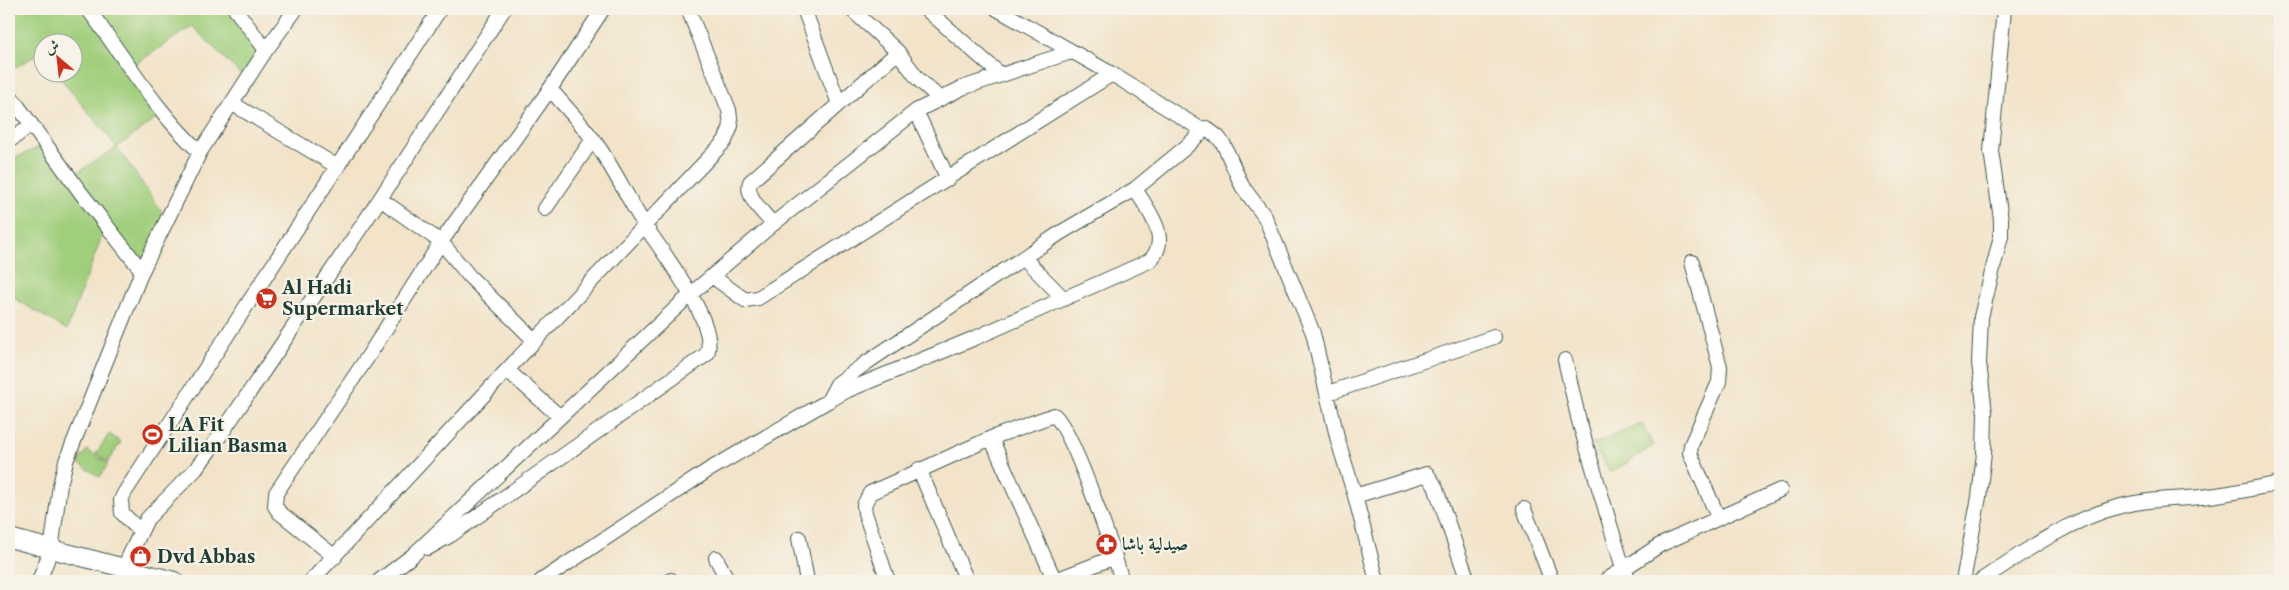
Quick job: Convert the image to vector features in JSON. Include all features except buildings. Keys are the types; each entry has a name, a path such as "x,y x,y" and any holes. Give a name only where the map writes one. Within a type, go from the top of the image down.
{"main road":[{"path":"9,538 174,581"}],"street":[{"path":"88,9 150,94 185,138 200,152"},
{"path":"235,9 266,50"},
{"path":"39,581 50,550 66,461 142,271 200,152 233,104 266,50 296,9"},
{"path":"140,531 122,513 121,500 125,492 440,9"},
{"path":"123,569 140,531 155,508 196,469 213,445 380,199 504,9"},
{"path":"335,557 279,512 275,506 276,493 369,355 441,242 550,89 603,9"},
{"path":"311,581 644,224 725,141 732,126 729,110 688,9"},
{"path":"804,9 839,104"},
{"path":"851,9 898,52 918,79 939,98"},
{"path":"926,9 1001,75"},
{"path":"997,9 1112,74 1202,130"},
{"path":"1964,581 1979,497 1984,454 1985,413 1979,362 1981,317 2001,236 2001,219 1991,152 2004,9"},
{"path":"773,224 750,195 748,189 750,182 898,52"},
{"path":"379,581 412,556 691,294 773,224 916,112 939,98 1071,52"},
{"path":"712,276 745,300 758,298 1112,74"},
{"path":"412,556 451,535 513,489 707,354 711,345 691,294 644,224 593,139 550,89"},
{"path":"9,94 142,271"},
{"path":"233,104 338,167"},
{"path":"916,112 948,179"},
{"path":"9,141 31,124"},
{"path":"828,401 836,384 1060,233 1135,189 1206,128 1218,137 1242,186 1265,217 1313,333 1338,441 1378,581"},
{"path":"545,209 593,139"},
{"path":"541,581 707,471 848,390 886,376 1129,272 1156,255 1160,248 1159,232 1135,189"},
{"path":"380,199 441,242 470,277 535,341"},
{"path":"1024,258 1064,299"},
{"path":"1692,262 1712,330 1720,375 1691,445 1690,452 1718,517"},
{"path":"1328,393 1494,337"},
{"path":"1565,360 1579,421 1622,568 1630,581"},
{"path":"866,363 886,376"},
{"path":"507,370 559,416"},
{"path":"888,581 864,505 870,493 919,469 1049,415 1058,418 1077,459 1115,557 1122,581"},
{"path":"992,438 1054,581 1115,557"},
{"path":"919,469 967,581"},
{"path":"1355,496 1427,474 1435,486 1468,581"},
{"path":"500,475 504,484 513,489"},
{"path":"1980,581 2051,536 2076,523 2120,506 2152,500 2208,497 2280,483"},
{"path":"1604,581 1660,545 1780,490"},
{"path":"1524,508 1552,581"},
{"path":"799,538 808,581"},
{"path":"716,558 728,581"}],"green space":[{"path":"9,9 235,9 266,50 247,81 192,26 131,67 165,112 117,147 63,82 82,82 82,32 32,32 32,58 9,71"},
{"path":"46,144 70,177 117,147 167,219 142,271 106,225 67,330 9,295 9,161"},
{"path":"1642,424 1654,445 1611,473 1592,444"},
{"path":"109,434 121,442 108,462 96,454"},
{"path":"87,450 108,464 100,477 78,463"}],"place":[{"name":"Al Hadi Supermarket","path":"266,298"},
{"name":"LA Fit Lilian Basma","path":"152,435"},
{"name":"صيدلية باشا","path":"1106,544"},
{"name":"Dvd Abbas","path":"141,557"}]}
